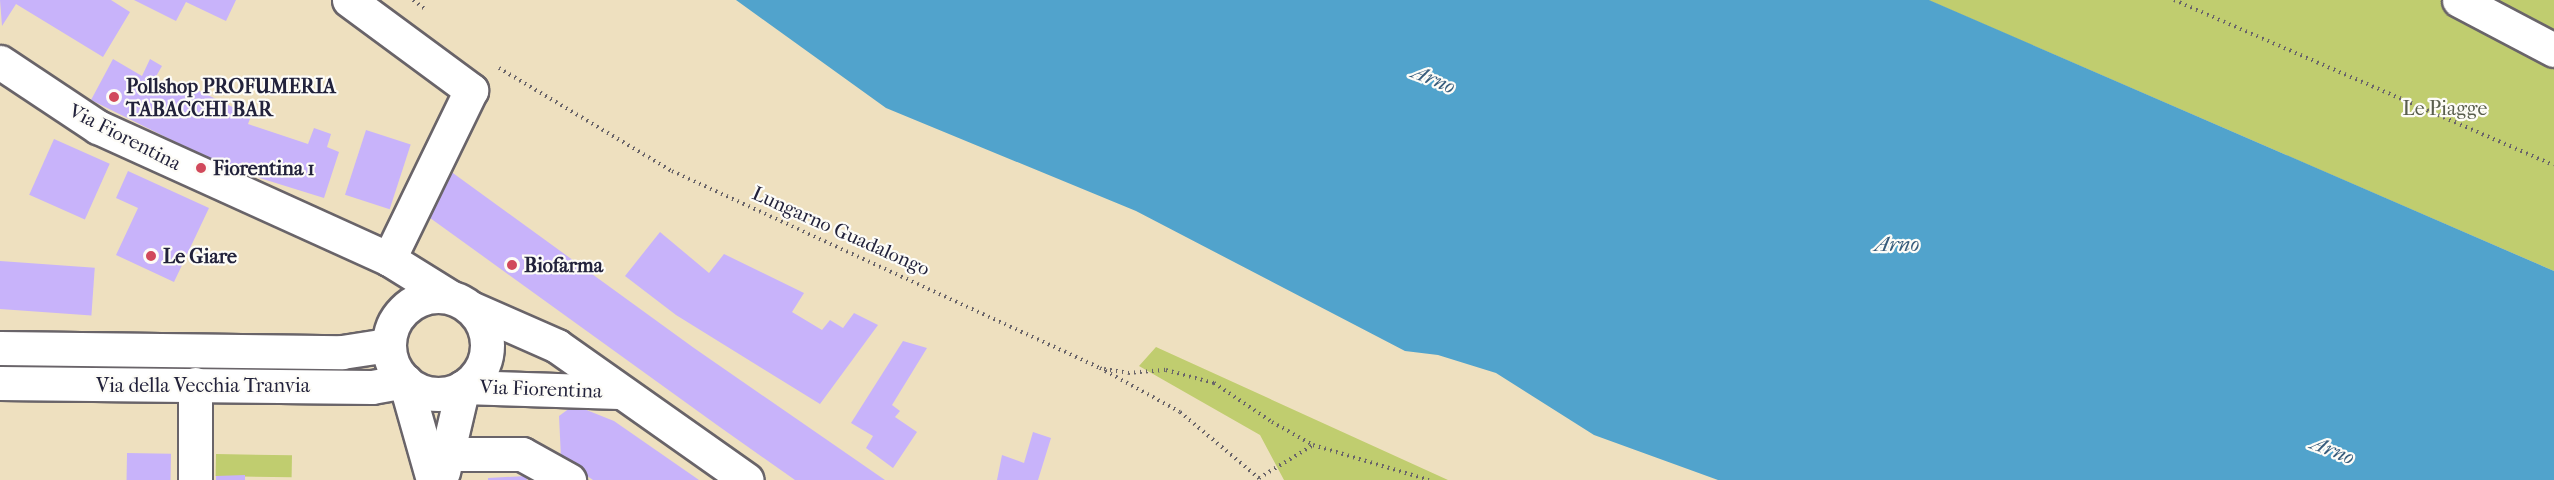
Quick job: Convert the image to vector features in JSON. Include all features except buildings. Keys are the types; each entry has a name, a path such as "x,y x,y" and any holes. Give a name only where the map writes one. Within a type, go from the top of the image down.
{"main road":[{"path":"349,0 471,90 389,259"},
{"path":"2459,0 2554,50"},
{"name":"Via Fiorentina","path":"0,62 98,127 389,259 460,302 557,345 619,392 747,480"},
{"path":"435,295 460,302 486,334 488,350 479,370 464,387 441,471 388,345 391,331 407,306 435,295"},
{"name":"Via della Vecchia Tranvia","path":"0,348 342,352 388,345"},
{"path":"405,381 434,394 464,387"},
{"name":"Via della Vecchia Tranvia","path":"0,383 372,387 405,381"},
{"path":"195,384 195,480"},
{"name":"Via Fiorentina","path":"464,387 619,392"},
{"path":"441,471 522,454 569,480"}],"path":[{"path":"413,0 432,15"},
{"path":"2174,0 2554,165"},
{"name":"Lungarno Guadalongo","path":"491,63 672,171 1100,368 1180,412 1260,479"},
{"path":"1100,368 1128,373 1166,370 1215,383 1313,445 1429,480"},
{"path":"1260,479 1313,445"}],"green space":[{"name":"Le Piagge","path":"1928,0 2554,0 2554,271"},
{"path":"1156,347 1448,480 1284,480 1260,435 1139,366"},
{"path":"216,454 292,455 292,477 216,476"}],"water":[{"name":"Arno","path":"736,0 1929,0 2554,271 2554,480 1718,480 1594,435 1496,373 1438,355 1405,351 1136,211 886,108"}],"place":[{"name":"Pollshop PROFUMERIA TABACCHI BAR","path":"114,97"},
{"name":"Fiorentina 1","path":"201,168"},
{"name":"Le Giare","path":"151,256"},
{"name":"Biofarma","path":"512,265"}]}
